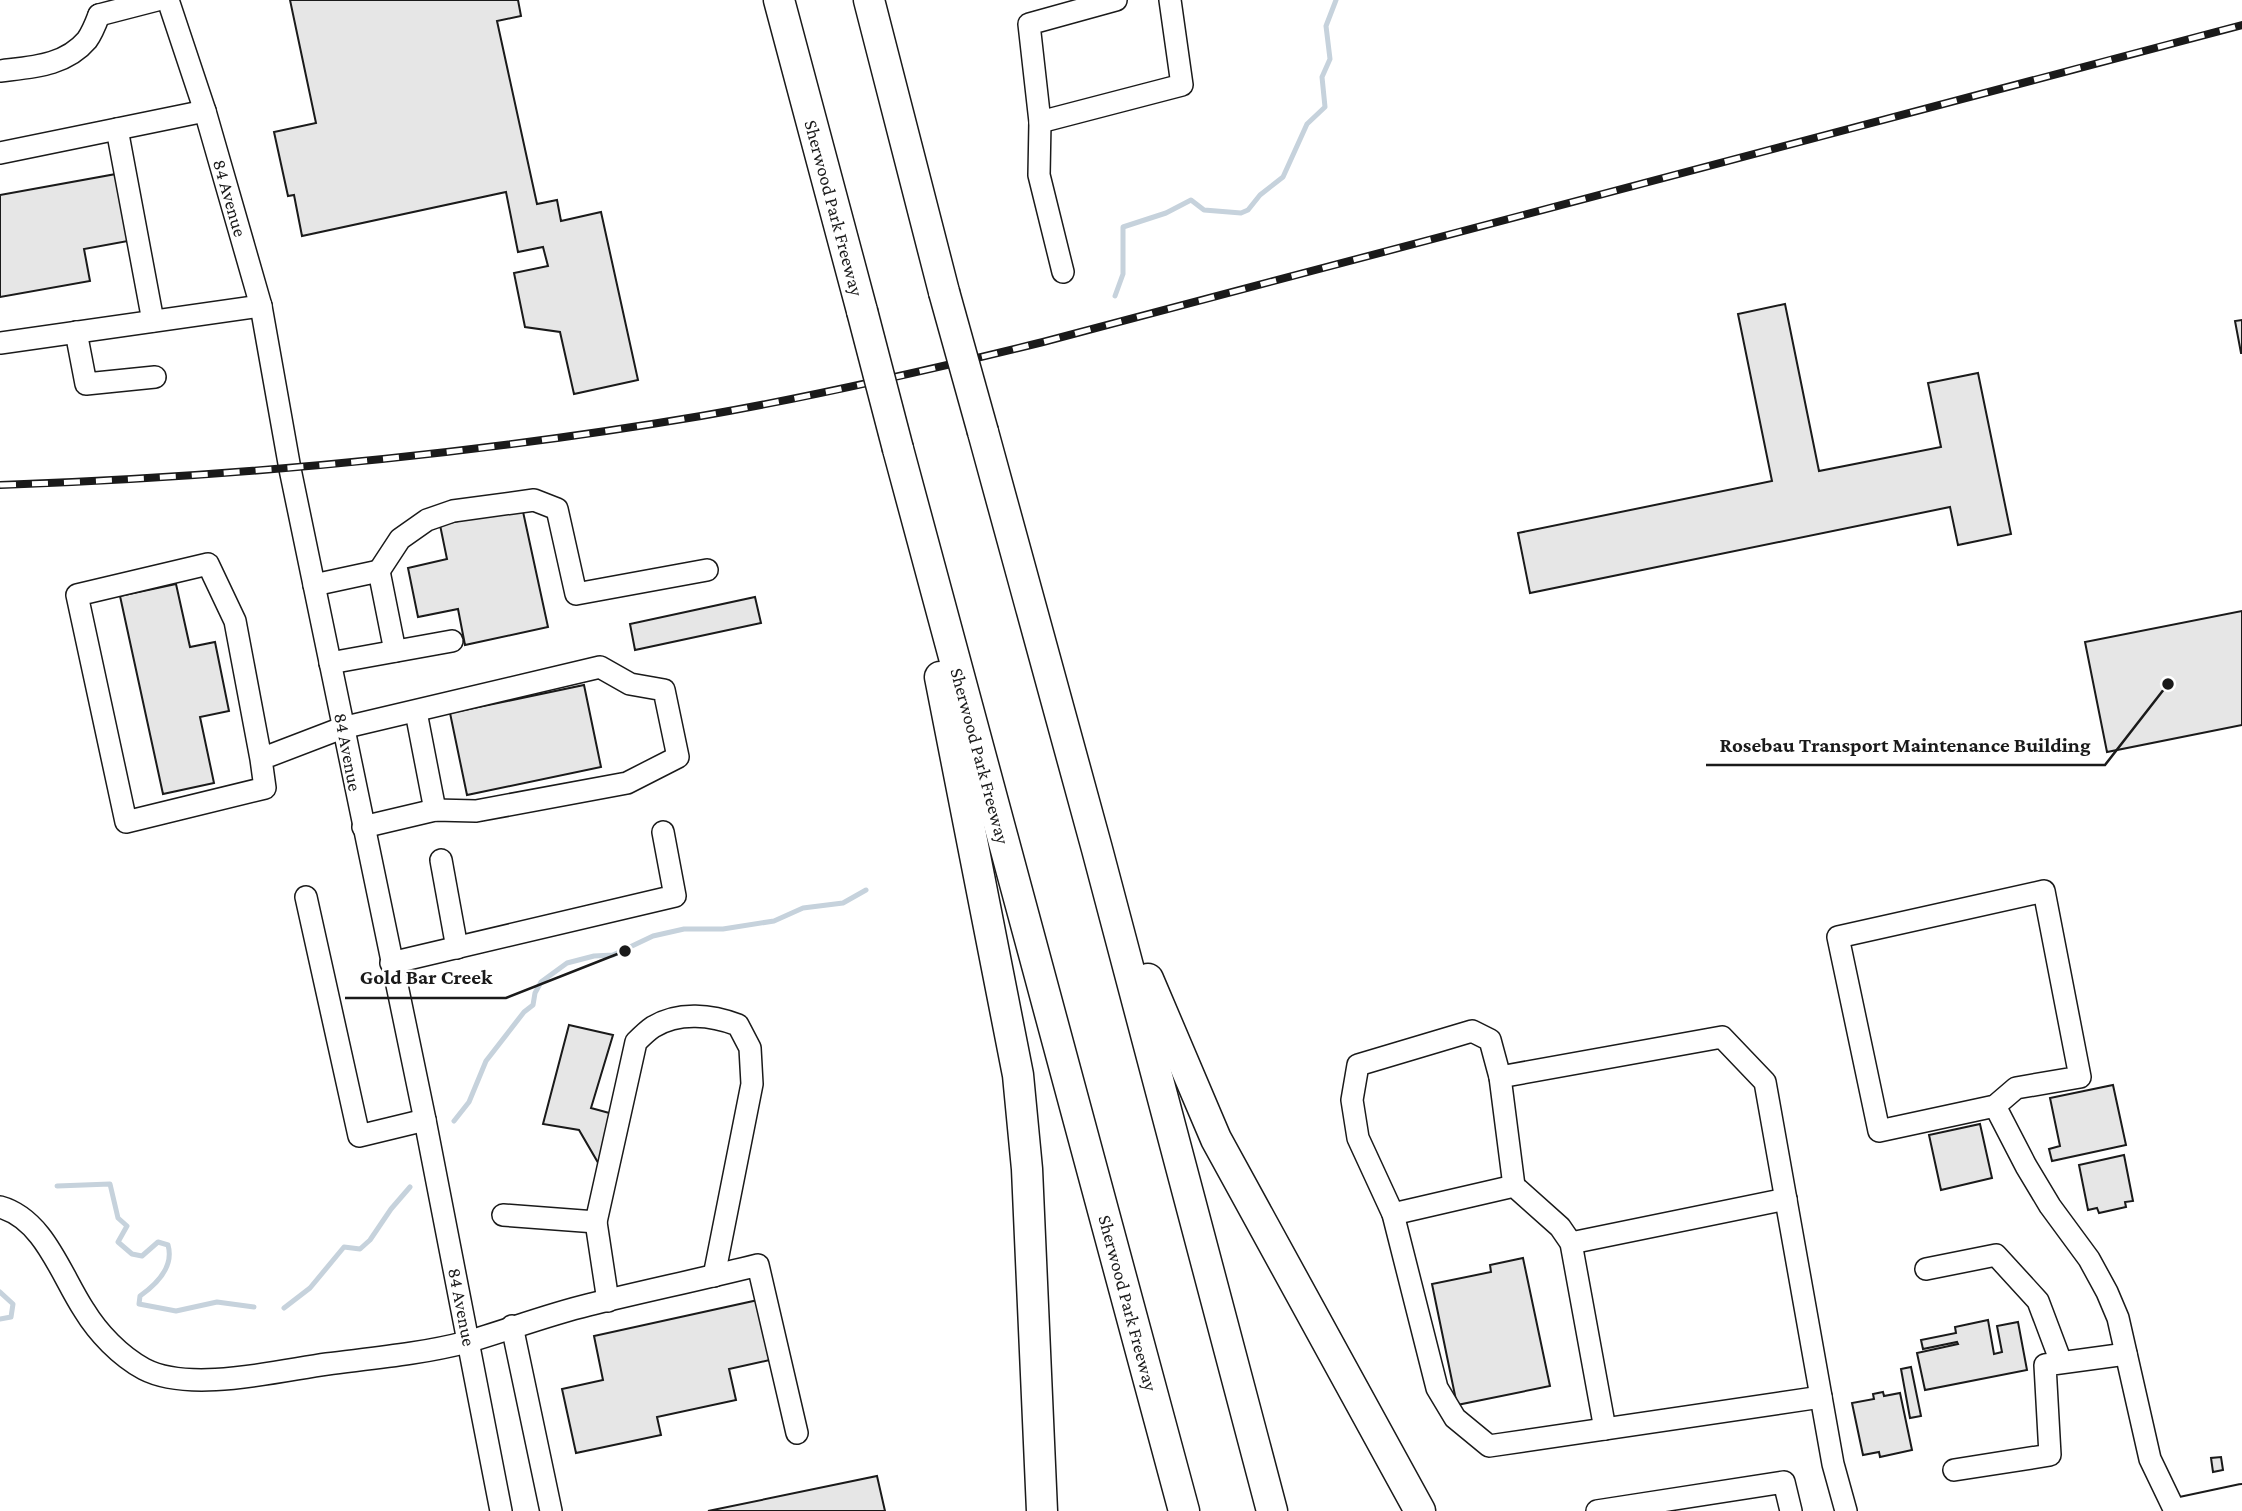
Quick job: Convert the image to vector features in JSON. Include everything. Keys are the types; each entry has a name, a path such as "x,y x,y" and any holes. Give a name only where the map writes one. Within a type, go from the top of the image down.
{"highway":[{"name":"Sherwood Park Freeway","path":"779,0 1184,1511"},
{"path":"869,0 943,292 1097,849 1272,1511"},
{"path":"916,517 940,680 1018,1075 1027,1169 1042,1511"},
{"path":"1097,849 1216,1139 1420,1511"}],"main road":[{"path":"2181,1511 2242,1498"}],"street":[{"path":"0,71 41,66 66,58 88,39 93,7 157,0"},
{"name":"84 Avenue","path":"168,0 205,111 261,306 290,469 425,1120 501,1511"},
{"path":"1063,272 1039,175 1040,122 1029,24 1116,0"},
{"path":"1040,122 1182,85 1170,0"},
{"path":"0,153 205,111"},
{"path":"117,129 153,321"},
{"path":"0,343 261,306"},
{"path":"76,332 86,384 155,377"},
{"path":"314,585 379,571 400,539 427,520 453,511 534,500 557,509 576,594 707,570"},
{"path":"208,564 235,621 261,759 265,788 126,822 77,596 208,564"},
{"path":"379,571 395,651"},
{"path":"330,663 452,641"},
{"path":"261,759 342,728 600,667 630,684 664,690 678,757 627,783 476,811 435,810 363,827"},
{"path":"416,712 435,810"},
{"path":"391,963 675,897 663,832"},
{"path":"441,860 457,948"},
{"path":"2045,891 2080,1077 2016,1088 1995,1105 1879,1131 1838,937 2045,891"},
{"path":"306,897 359,1136 425,1120"},
{"path":"608,1301 596,1222 636,1042 652,1027 678,1018 715,1016 738,1025 750,1048 752,1084 714,1276"},
{"path":"1605,1429 1571,1243 1560,1227 1514,1186 1500,1077 1490,1040 1472,1031 1358,1065 1353,1100 1358,1138 1393,1214 1437,1388 1455,1418 1489,1446 1605,1429 1821,1396"},
{"path":"1500,1077 1722,1037 1765,1082 1833,1464 1846,1511"},
{"path":"1995,1105 2032,1176 2050,1206 2089,1258 2107,1292 2118,1318 2150,1459 2175,1511"},
{"path":"1393,1214 1514,1186"},
{"path":"1571,1243 1786,1199"},
{"path":"0,1207 13,1210 30,1223 85,1313 123,1355 146,1370 172,1377 202,1380 244,1377 415,1354 608,1301 758,1265 797,1433"},
{"path":"503,1215 596,1222"},
{"path":"1926,1269 1996,1255 2038,1301 2061,1362"},
{"path":"512,1326 551,1511"},
{"path":"1954,1469 2050,1455 2045,1365 2126,1354"},
{"path":"1597,1511 1784,1482 1791,1511"}],"building":[{"path":"290,0 518,0 521,16 497,21 537,204 557,200 561,221 601,212 638,380 574,394 560,332 525,327 514,273 548,266 543,247 518,252 506,192 302,236 294,195 288,196 274,132 316,123"},
{"path":"116,174 128,241 84,249 90,281 0,297 0,195"},
{"path":"1785,304 1819,471 1941,447 1928,383 1978,373 2011,534 1958,545 1950,507 1530,593 1518,533 1772,481 1738,314"},
{"path":"2242,320 2242,353 2241,353 2235,321"},
{"path":"522,507 548,627 465,645 458,609 418,617 408,568 447,559 440,525"},
{"path":"176,584 190,647 215,642 229,711 200,717 214,783 163,794 120,596"},
{"path":"755,597 761,623 635,650 630,624"},
{"path":"2242,611 2242,725 2107,752 2085,642"},
{"path":"584,685 601,767 467,795 450,713"},
{"path":"569,1025 613,1035 591,1108 613,1114 600,1166 579,1130 543,1124"},
{"path":"2113,1085 2126,1145 2052,1161 2049,1149 2060,1146 2050,1098"},
{"path":"1980,1124 1992,1178 1941,1190 1929,1135"},
{"path":"2124,1155 2133,1201 2125,1202 2126,1207 2099,1213 2097,1208 2088,1210 2079,1165"},
{"path":"1523,1258 1550,1386 1457,1405 1432,1284 1491,1272 1490,1265"},
{"path":"758,1300 770,1360 729,1369 736,1400 657,1417 661,1435 576,1453 562,1389 603,1380 594,1336"},
{"path":"1988,1320 1994,1354 2002,1352 1997,1326 2018,1322 2027,1370 1925,1390 1917,1353 1958,1344 1957,1342 1923,1349 1921,1340 1956,1333 1955,1327"},
{"path":"1911,1367 1921,1416 1910,1418 1901,1369"},
{"path":"1883,1392 1884,1396 1900,1393 1912,1450 1880,1457 1879,1452 1863,1455 1852,1403 1874,1399 1873,1394"},
{"path":"2221,1457 2223,1470 2213,1472 2211,1458"},
{"path":"877,1476 885,1511 708,1511"}],"waterway":[{"path":"1115,296 1123,274 1123,227 1166,213 1191,200 1204,210 1241,213 1248,210 1260,195 1283,177 1307,124 1325,107 1322,77 1330,59 1326,26 1336,0"},
{"path":"454,1121 469,1102 486,1061 524,1012 533,1005 541,982 567,963 594,956 613,955 653,936 684,929 723,929 774,921 803,908 843,903 866,890"},
{"path":"57,1186 110,1184 118,1218 127,1226 118,1242 132,1254 142,1256 158,1242 168,1245 169,1260 163,1274 140,1296 139,1304 176,1311 217,1302 254,1307"},
{"path":"284,1308 310,1288 344,1247 360,1249 370,1240 410,1187"},
{"path":"0,1292 13,1304 11,1317 0,1319"}],"railway":[{"path":"0,485 264,470 439,453 614,430 830,391 1043,342 2242,25"}],"place":[{"name":"Rosebau Transport Maintenance Building","path":"2168,684"},
{"name":"Gold Bar Creek","path":"625,951"}]}
